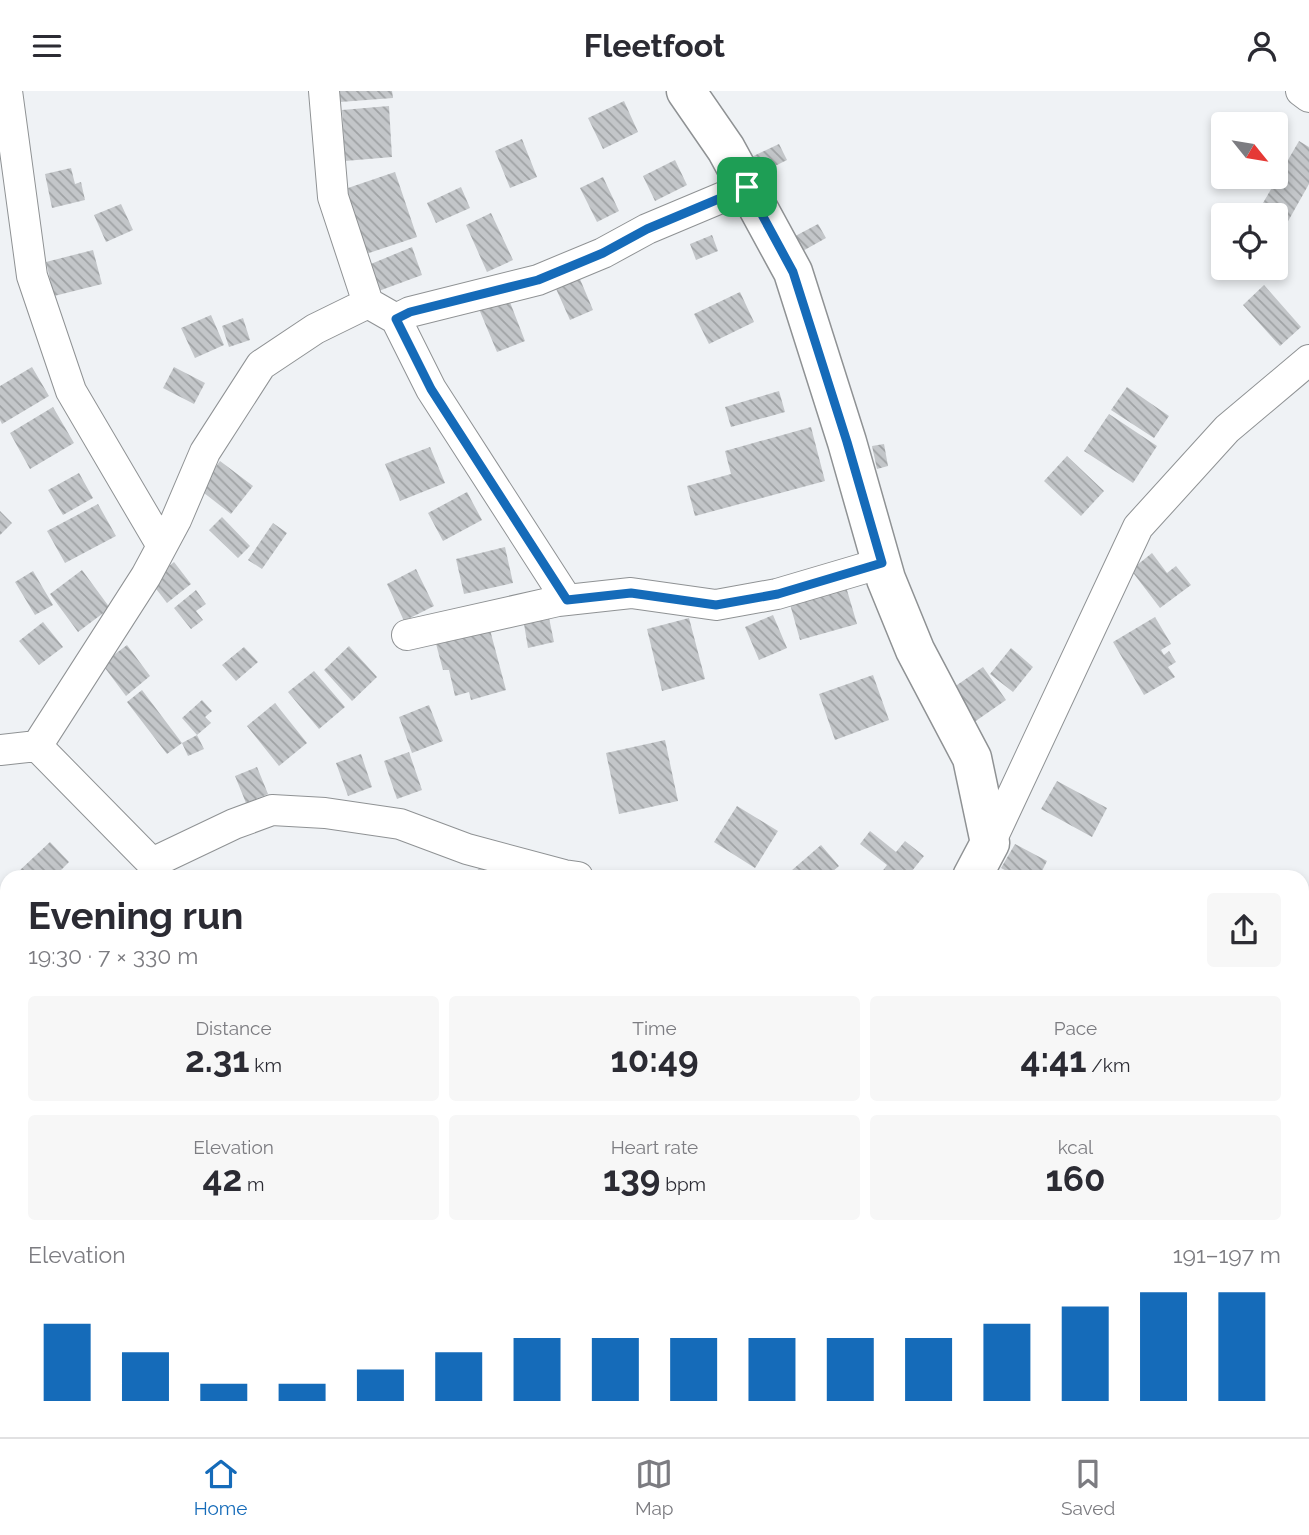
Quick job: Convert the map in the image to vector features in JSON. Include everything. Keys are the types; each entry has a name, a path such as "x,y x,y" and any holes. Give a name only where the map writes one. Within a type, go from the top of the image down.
{"street":[{"path":"7,91 32,276 71,391 162,546"},
{"path":"324,91 333,197 368,303 396,319 431,389 567,600"},
{"path":"686,91 726,149 793,272 882,563 915,650 972,758 990,843"},
{"path":"1301,91 1309,97"},
{"path":"396,319 410,312 538,280 603,253 647,229 747,187"},
{"path":"0,232 23,213"},
{"path":"37,746 109,636 162,546 205,452 261,365 315,329 368,303"},
{"path":"976,870 1138,527 1227,429 1309,360"},
{"path":"407,635 567,600 631,593 716,605 778,594 882,563"},
{"path":"0,750 37,746"},
{"path":"37,746 155,870 234,824 272,810 325,813 400,824 467,849 545,870"}],"building":[{"path":"339,91 392,91 393,98 340,102"},
{"path":"624,101 638,132 603,149 588,118"},
{"path":"389,106 392,157 345,161 342,110"},
{"path":"522,139 537,177 510,188 495,151"},
{"path":"1299,141 1309,147 1309,184 1288,221 1288,203 1263,203 1271,189 1288,189 1288,160"},
{"path":"779,144 787,160 751,178 743,161"},
{"path":"675,160 687,185 655,201 643,176"},
{"path":"71,168 75,184 81,182 85,200 52,208 45,174"},
{"path":"395,172 417,237 366,254 345,189"},
{"path":"603,177 619,211 597,222 580,188"},
{"path":"461,187 470,208 436,223 427,203"},
{"path":"121,204 133,230 106,242 94,215"},
{"path":"491,213 513,260 487,272 466,225"},
{"path":"818,224 826,238 792,257 784,242"},
{"path":"712,235 718,251 696,260 690,244"},
{"path":"412,247 422,275 376,292 366,266"},
{"path":"93,250 102,284 54,296 46,262"},
{"path":"577,272 593,310 570,320 553,282"},
{"path":"1264,285 1301,327 1280,346 1243,305"},
{"path":"740,292 754,322 709,344 694,314"},
{"path":"508,297 525,341 497,352 479,309"},
{"path":"211,315 224,345 195,358 181,328"},
{"path":"243,318 250,340 229,347 222,326"},
{"path":"32,367 49,396 2,424 0,386"},
{"path":"174,367 205,383 194,404 163,388"},
{"path":"1127,387 1169,416 1154,438 1111,410"},
{"path":"779,391 785,412 731,427 725,407"},
{"path":"53,407 74,443 30,469 10,433"},
{"path":"1109,414 1157,446 1133,483 1084,451"},
{"path":"811,427 825,481 695,516 687,486 731,474 725,451"},
{"path":"884,444 888,466 877,469 872,446"},
{"path":"430,447 445,483 400,501 385,464"},
{"path":"1067,456 1104,491 1081,516 1044,481"},
{"path":"220,461 253,486 231,514 199,489"},
{"path":"79,473 93,498 63,515 48,490"},
{"path":"467,492 482,520 443,541 428,513"},
{"path":"98,504 116,536 65,563 47,531"},
{"path":"0,511 12,523 0,535"},
{"path":"222,517 250,546 238,558 209,530"},
{"path":"273,523 287,533 262,569 248,560"},
{"path":"505,547 513,583 464,594 456,559"},
{"path":"1152,553 1167,573 1176,566 1191,585 1160,608 1131,570"},
{"path":"174,562 191,584 167,603 150,581"},
{"path":"416,569 434,606 404,621 387,584"},
{"path":"82,570 110,608 78,632 50,594"},
{"path":"33,571 53,605 35,615 15,582"},
{"path":"844,580 857,624 800,640 788,597"},
{"path":"196,590 206,604 196,611 203,620 191,629 174,608"},
{"path":"548,613 554,642 528,648 523,618"},
{"path":"773,615 787,648 759,660 745,627"},
{"path":"1155,617 1171,644 1161,650 1164,655 1169,651 1176,662 1168,667 1175,677 1144,695 1113,642"},
{"path":"689,618 705,679 662,691 647,629"},
{"path":"43,622 63,647 39,665 19,641"},
{"path":"489,626 506,690 471,700 469,692 455,696 449,670 443,670 435,640"},
{"path":"127,645 150,676 126,696 102,664"},
{"path":"349,646 377,677 352,701 324,670"},
{"path":"244,647 258,662 236,681 222,665"},
{"path":"1011,648 1033,667 1013,692 990,674"},
{"path":"983,667 1006,700 970,725 947,692"},
{"path":"314,671 345,707 319,729 288,692"},
{"path":"873,675 889,720 835,740 819,694"},
{"path":"142,690 182,743 167,754 127,702"},
{"path":"202,700 212,711 205,717 211,723 197,735 182,718"},
{"path":"275,703 307,743 279,766 247,726"},
{"path":"429,705 443,741 412,753 399,717"},
{"path":"197,735 204,749 188,756 182,743"},
{"path":"665,740 678,801 619,814 606,753"},
{"path":"409,752 422,790 397,799 384,761"},
{"path":"361,754 372,787 348,796 336,763"},
{"path":"257,767 268,794 246,803 235,776"},
{"path":"1057,781 1107,808 1092,837 1041,809"},
{"path":"737,806 778,831 755,868 714,842"},
{"path":"870,831 896,852 905,841 924,856 913,870 883,870 887,865 860,844"},
{"path":"50,842 69,862 61,870 20,870"},
{"path":"1015,844 1047,861 1042,870 1001,868"},
{"path":"821,845 839,866 834,870 792,870"},
{"path":"483,864 489,870 477,870"}],"route":[{"path":"747,187 793,272 882,563 778,594 716,605 631,593 567,600 431,389 396,319 410,312 538,280 603,253 647,229 747,187"}]}
